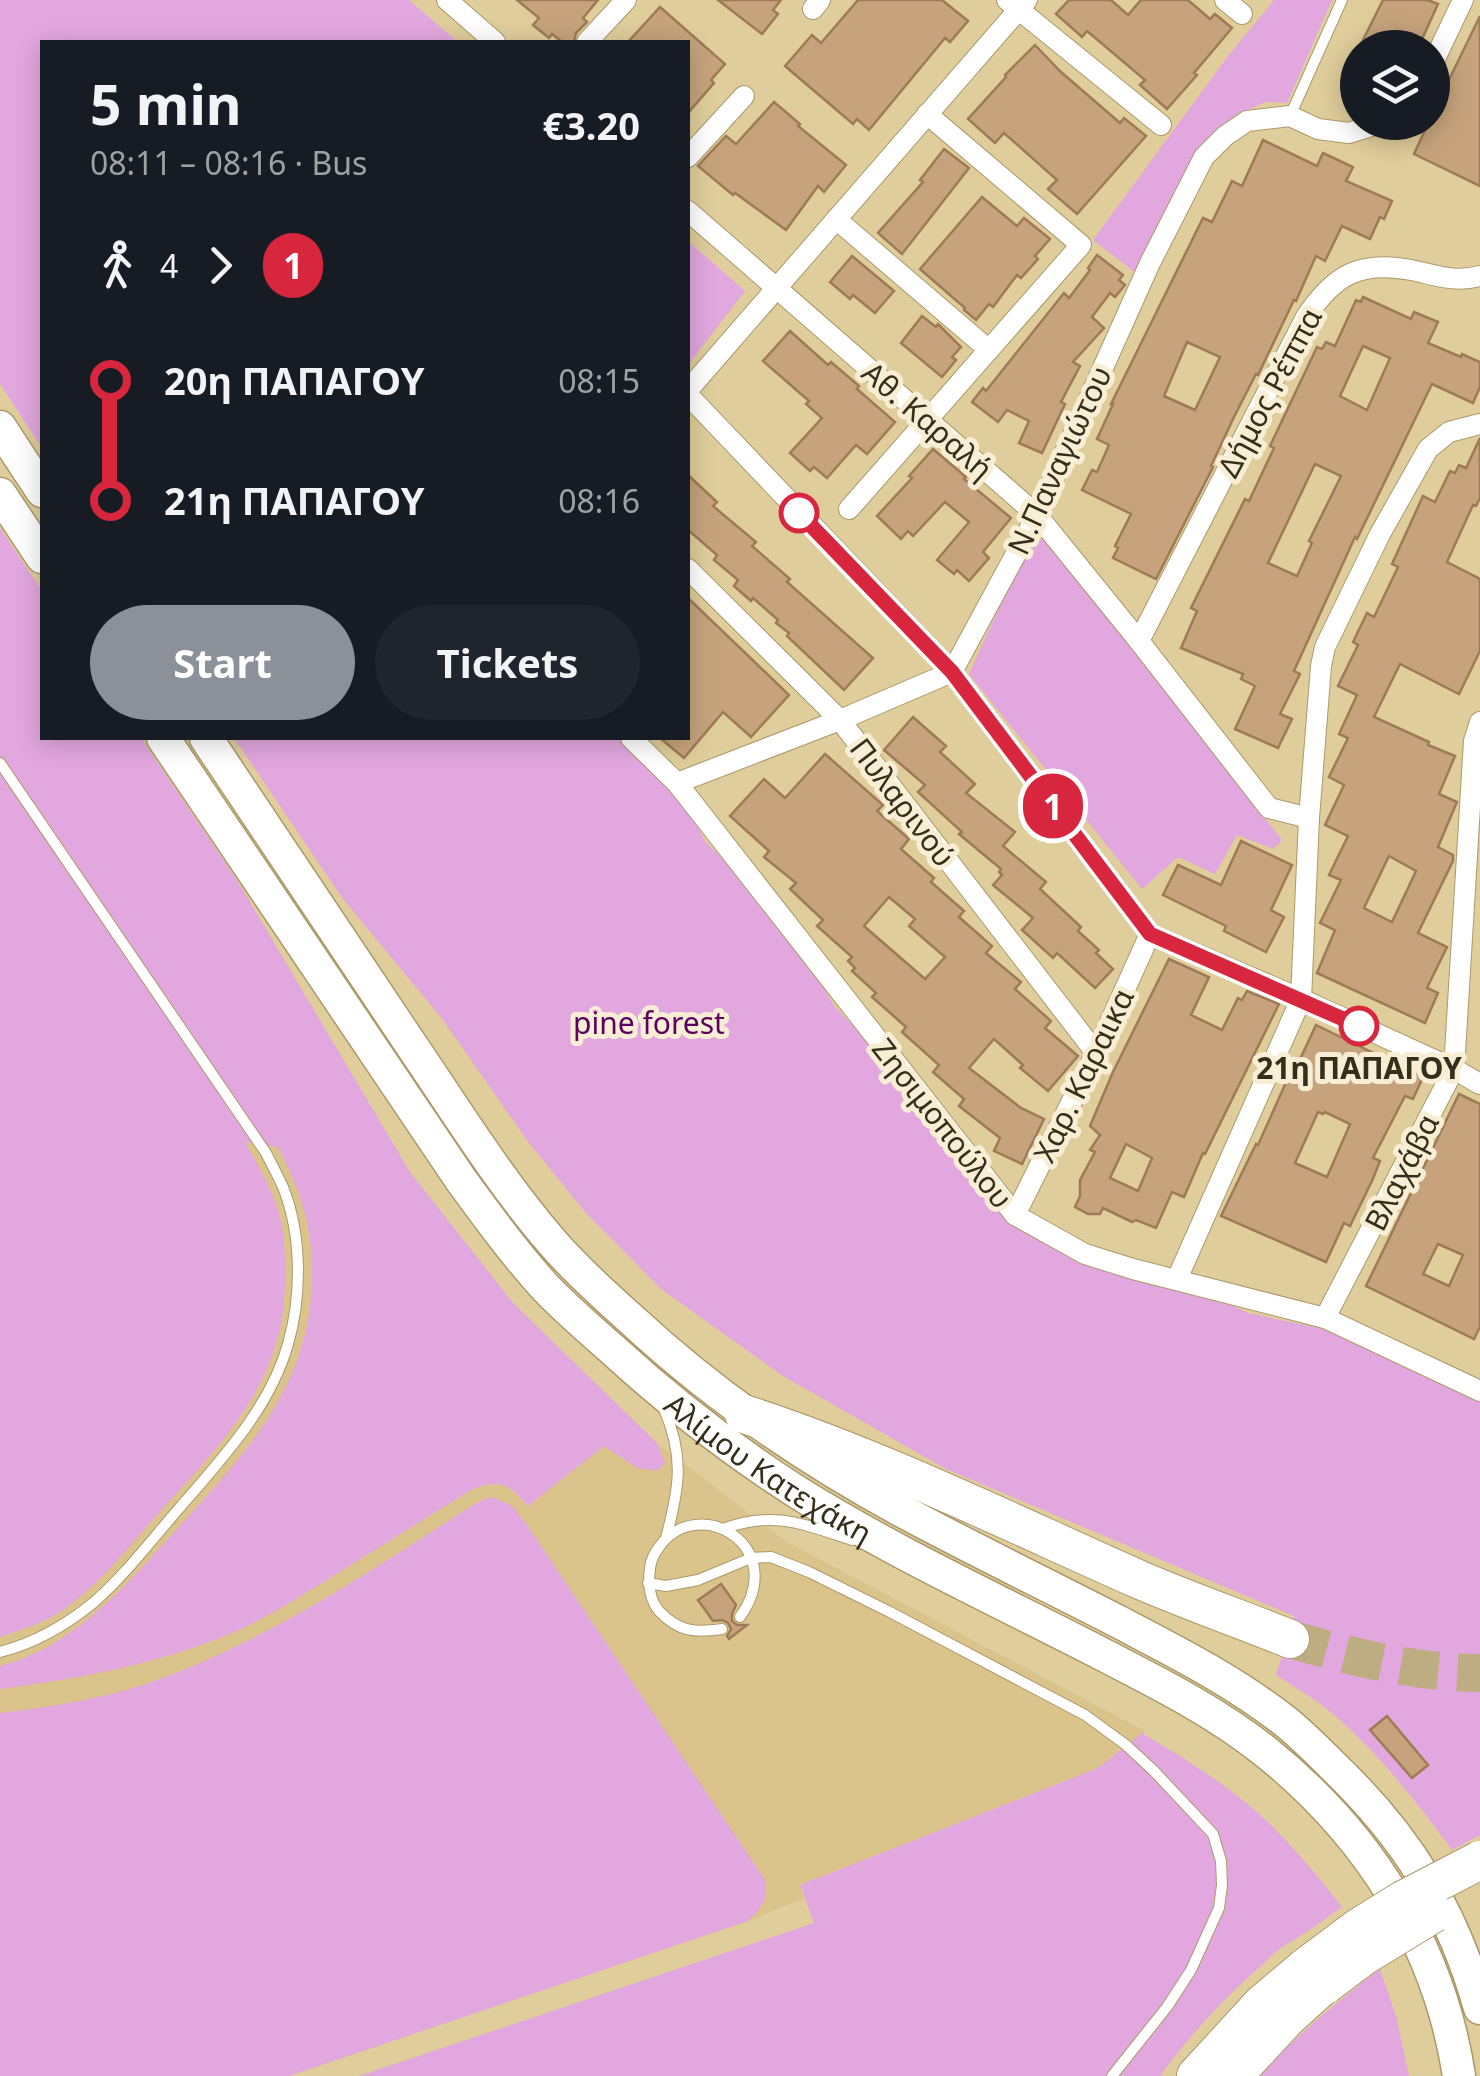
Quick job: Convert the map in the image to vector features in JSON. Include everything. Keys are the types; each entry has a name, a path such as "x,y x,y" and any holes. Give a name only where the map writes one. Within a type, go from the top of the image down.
{"highway":[{"path":"744,1414 807,1434 998,1514 1144,1581 1290,1639"},
{"path":"1233,2076 1287,2018 1313,1978 1358,1928 1480,1860"},
{"path":"1196,2076 1262,2004 1480,1888"}],"main road":[{"path":"0,427 40,488"},
{"path":"0,494 40,555"},
{"name":"Αλίμου Κατεχάκη","path":"163,740 488,1217 549,1292 641,1376 722,1442 774,1477 931,1566 1176,1692 1266,1752 1354,1840 1384,1877 1406,1916 1440,1998 1459,2076"},
{"name":"Αλίμου Κατεχάκη","path":"207,740 490,1161 545,1233 634,1322 744,1414 822,1465 1193,1661 1288,1724 1384,1818 1414,1858 1437,1897 1480,2008"}],"street":[{"path":"446,0 493,40"},
{"path":"589,40 626,0"},
{"path":"1225,0 1242,14"},
{"path":"1449,30 1464,0"},
{"path":"690,390 1018,3 1162,125"},
{"path":"690,155 744,96"},
{"path":"850,509 1081,244 926,114"},
{"name":"Ν.Παναγιώτου","path":"952,672 1037,516 1150,264 1204,157 1247,121 1290,116 1318,129 1340,132"},
{"name":"Αθ. Καραλή","path":"690,213 1037,516 1140,640 1269,808 1309,818"},
{"path":"836,219 989,350"},
{"name":"Δήμος Ρέππα","path":"1140,640 1320,296 1338,278 1382,266 1448,279 1480,276"},
{"path":"690,394 952,672 1150,934 1301,999 1480,1084"},
{"path":"1176,1279 1301,999 1309,818 1325,647 1380,534 1428,449 1450,432 1480,424"},
{"name":"Πυλαρινού","path":"690,571 840,720 1096,1054"},
{"path":"677,783 952,672"},
{"name":"Βλαχάβα","path":"1325,1318 1454,1070 1474,741 1480,722"},
{"name":"Ζησιμοπούλου","path":"633,740 677,783 1015,1215 1085,1254 1325,1318 1480,1391"},
{"name":"Χαρ. Καραικα","path":"1015,1215 1096,1054 1150,934"}],"lane":[{"path":"1290,116 1342,0"},
{"path":"0,764 266,1153 290,1208 297,1282 292,1332 276,1380 216,1465 96,1601 54,1631 0,1652"},
{"path":"641,1376 663,1406 674,1431 680,1472 666,1538"},
{"path":"723,1529 764,1518 798,1523 931,1566"},
{"path":"722,1629 697,1632 673,1624 655,1607 648,1583 651,1558 666,1538 682,1528 700,1524 734,1535 747,1549 756,1584 751,1602 740,1617"},
{"path":"648,1583 666,1586 698,1580 751,1558 771,1557 940,1638 1085,1715 1154,1771 1213,1834 1221,1861 1222,1885 1218,1908 1191,1970 1112,2076"}],"shaded area":[{"path":"0,528 40,588 40,740 142,740 238,882 409,1172 513,1303 657,1443 787,1542 1145,1731 1098,1768 800,1885 803,1899 289,2076 0,2076"}],"green space":[{"path":"0,0 409,0 456,40 40,40 40,445 0,384"},
{"path":"1274,0 1332,0 1287,103 1266,102 1236,115 1198,149 1137,274 1093,240 1228,56"},
{"path":"690,243 745,291 690,362"},
{"path":"0,528 40,588 40,740 142,740 238,882 410,1172 513,1303 657,1443 665,1463 657,1471 637,1468 604,1446 528,1506 504,1486 490,1484 473,1489 292,1602 220,1638 127,1667 0,1689 0,1666 25,1658 72,1632 150,1559 244,1452 284,1390 299,1356 308,1319 310,1242 304,1210 278,1147 245,1142 275,1201 284,1248 281,1322 260,1383 225,1437 95,1584 50,1618 0,1637"},
{"path":"1035,539 1046,540 1282,840 1273,849 1237,835 1215,874 1178,857 1142,889 969,674 1027,547"},
{"name":"pine forest","path":"235,740 632,740 678,784 704,840 786,922 834,1006 926,1101 994,1189 1084,1253 1175,1279 1248,1313 1319,1328 1452,1378 1480,1402 1480,1835 1452,1850 1358,1737 1322,1705 1276,1675 1294,1616 946,1469 783,1376 661,1289 586,1213 529,1143 443,1020 343,899"},
{"path":"491,1497 511,1505 525,1522 765,1880 765,1899 757,1912 748,1921 289,2076 0,2076 0,1713 108,1695 189,1668 316,1604"},
{"path":"1142,1733 1216,1780 1258,1813 1342,1907 1280,1949 1241,1984 1204,2021 1160,2076 359,2076 814,1923 800,1885 1098,1768"},
{"path":"1380,1969 1396,2016 1409,2076 1260,2076 1317,2020"}],"building":[{"path":"517,0 598,0 583,18 587,22 574,40 560,40 552,34 549,38 533,25 539,18"},
{"path":"718,0 781,0 773,10 778,14 762,34"},
{"path":"858,0 942,0 968,21 950,42 945,38 869,130 857,119 853,124 785,66 812,35 821,43"},
{"path":"1069,0 1111,0 1128,15 1141,0 1188,0 1210,19 1215,14 1232,28 1167,109 1140,85 1145,80 1087,31 1082,37 1056,14"},
{"path":"1383,0 1428,0 1438,4 1426,30 1368,30"},
{"path":"660,7 725,64 690,111 690,40 630,40"},
{"path":"1480,16 1480,186 1414,154 1420,140 1450,140 1450,78"},
{"path":"1035,45 1120,123 1124,118 1146,136 1077,214 1048,189 1057,180 1004,133 995,143 968,119"},
{"path":"774,102 846,165 824,192 818,186 786,230 698,166 726,136 736,144"},
{"path":"1263,140 1317,166 1323,153 1353,167 1346,181 1392,201 1370,239 1342,226 1325,261 1316,256 1156,579 1113,558 1131,514 1082,490 1092,470 1097,472 1109,445 1097,439 1111,404 1203,218 1212,222 1232,181 1242,186","holes":["1187,342 1220,357 1195,410 1164,396"]},
{"path":"944,149 969,168 902,254 878,233 923,182 920,180"},
{"path":"982,197 1017,226 1024,218 1050,239 1021,278 1017,275 993,307 989,304 976,320 920,269"},
{"path":"1097,255 1123,275 1119,280 1125,285 1115,297 1110,293 1092,317 1104,328 1073,362 1080,366 1061,402 1065,404 1042,453 1019,443 1029,421 1007,410 998,422 972,402 983,388 986,391 1064,293 1069,298"},
{"path":"852,256 894,291 875,313 830,282"},
{"path":"1363,297 1411,319 1414,312 1438,322 1428,343 1480,362 1480,387 1473,403 1432,384 1355,537 1294,671 1300,674 1280,714 1292,719 1278,748 1235,729 1255,686 1241,679 1243,674 1181,648 1197,611 1191,608 1245,499 1249,501 1274,448 1270,446 1317,347 1322,349 1326,342 1335,346 1356,300 1361,302","holes":["1363,346 1390,358 1367,410 1340,396","1315,464 1341,476 1309,541 1312,543 1297,576 1268,563"]},
{"path":"922,316 936,327 938,324 961,347 942,377 901,343"},
{"path":"790,331 859,386 857,389 895,422 867,454 856,445 827,478 814,467 810,471 790,453 822,418 806,404 809,401 763,361"},
{"path":"1480,438 1480,498 1473,505 1447,562 1480,579 1480,651 1459,694 1400,664 1374,717 1455,756 1439,794 1457,802 1438,847 1453,855 1453,861 1418,933 1447,947 1427,988 1438,993 1425,1023 1317,973 1335,930 1320,923 1341,880 1329,875 1348,836 1325,825 1344,785 1329,777 1348,738 1339,734 1357,695 1338,686 1358,645 1353,642 1367,613 1374,617 1398,567 1392,564 1423,496 1435,502 1450,471 1455,473 1459,465 1466,468","holes":["1389,856 1416,871 1392,922 1364,908"]},
{"path":"933,449 1011,518 983,552 989,558 969,581 937,560 969,522 945,502 913,536 908,531 901,539 877,516"},
{"path":"690,477 717,502 713,506 756,542 752,546 790,579 787,582 873,658 844,690 787,636 789,633 776,623 778,620 734,586 738,580 714,560 717,555 690,532"},
{"path":"690,600 789,695 751,737 723,712 684,758 662,740 690,740"},
{"path":"913,717 946,746 940,752 975,784 966,793 1015,832 1003,846 1046,882 1040,889 1081,927 1078,931 1113,969 1095,988 1057,953 1053,958 1022,930 1033,918 993,885 1002,875 1001,869 959,834 962,832 918,792 925,785 884,750"},
{"path":"825,754 883,805 877,811 909,839 901,849 964,911 959,917 992,946 986,953 1021,982 1015,989 1051,1021 1045,1028 1078,1056 1048,1091 994,1039 969,1068 1021,1108 1044,1119 1022,1164 994,1151 1000,1138 959,1106 964,1099 933,1072 939,1065 902,1032 906,1027 872,997 876,993 852,971 855,968 848,961 852,957 817,926 823,920 790,889 796,883 764,857 769,851 730,816 764,779 785,798","holes":["889,897 915,919 909,926 945,957 925,979 864,926"]},
{"path":"1241,841 1292,865 1271,910 1284,917 1266,952 1224,931 1226,926 1163,895 1178,865 1221,885"},
{"path":"1169,959 1209,977 1191,1015 1222,1030 1238,998 1242,1000 1247,991 1279,1004 1184,1197 1172,1192 1156,1228 1103,1208 1100,1214 1088,1214 1075,1207 1080,1180 1095,1152 1090,1150 1100,1135 1090,1126","holes":["1126,1144 1152,1158 1138,1191 1110,1178"]},
{"path":"1316,1025 1423,1077 1413,1099 1405,1096 1373,1158 1380,1161 1372,1181 1350,1226 1344,1223 1326,1262 1221,1216 1292,1069 1295,1070","holes":["1318,1112 1350,1124 1327,1177 1295,1163"]},
{"path":"1459,1094 1480,1104 1480,1327 1474,1339 1366,1286","holes":["1438,1244 1463,1255 1449,1286 1423,1274"]},
{"path":"721,1584 736,1605 732,1621 747,1625 729,1639 728,1623 713,1621 698,1600"},
{"path":"1387,1716 1428,1765 1412,1778 1370,1730"}],"tunnel":[{"path":"1290,1639 1384,1663 1480,1673"}],"bus line":[{"name":"1","path":"799,513 952,672 1150,934 1359,1026"}],"place":[{"name":"21η ΠΑΠΑΓΟΥ","path":"1359,1026"}]}
